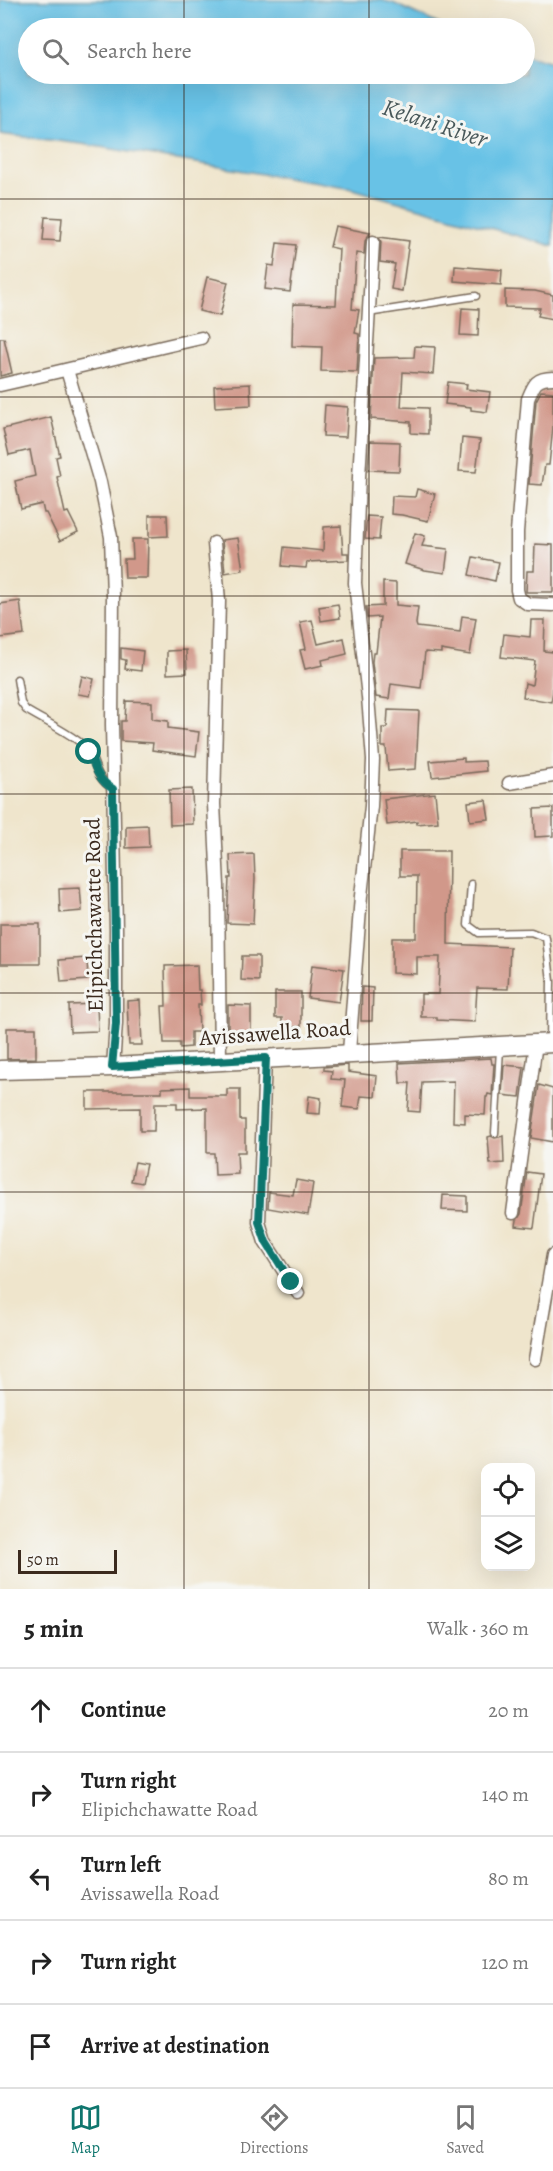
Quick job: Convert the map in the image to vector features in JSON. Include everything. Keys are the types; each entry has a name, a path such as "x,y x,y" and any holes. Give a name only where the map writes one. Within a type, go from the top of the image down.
{"main road":[{"name":"Avissawella Road","path":"0,1070 112,1067 349,1052 546,1043"}],"street":[{"path":"349,1052 360,896 371,806 373,760 356,583 373,242"},
{"path":"0,385 201,338"},
{"name":"Elipichchawatte Road","path":"68,370 100,482 111,537 116,1023 112,1067"},
{"path":"553,378 541,378 533,386 528,399 516,562 516,590 519,598 528,604 553,605"},
{"path":"214,543 219,602 214,804 218,886 220,1061"},
{"path":"509,783 553,776"},
{"path":"513,1213 546,1043"},
{"path":"266,1058 259,1222 266,1242 298,1293"},
{"path":"535,1359 553,1255"}],"lane":[{"path":"368,314 476,296"},
{"path":"17,679 21,703 26,710 82,744 89,752 98,776 103,783 113,789"},
{"path":"471,884 468,925 479,933 531,932 546,938 551,981 546,1043"},
{"path":"495,1133 501,1045"}],"water":[{"name":"Kelani River","path":"0,0 380,0 393,3 425,18 18,18 18,84 535,84 535,57 553,62 553,246 353,189 82,144 0,134"}],"building":[{"path":"45,217 62,218 60,241 43,240"},
{"path":"335,226 370,233 365,241 364,254 356,253 352,309 359,310 355,333 359,334 357,372 321,371 322,347 292,346 293,304 336,305 339,249 330,247"},
{"path":"379,237 409,241 402,291 391,289 395,264 380,262"},
{"path":"277,243 296,245 290,292 265,289 268,265 274,266"},
{"path":"455,266 502,270 501,285 454,281"},
{"path":"207,277 228,282 220,316 199,311"},
{"path":"505,290 535,291 553,295 553,319 538,316 540,308 505,307"},
{"path":"462,308 479,309 478,336 460,335"},
{"path":"0,338 4,338 12,373 0,376"},
{"path":"415,346 435,347 433,374 403,372 401,407 428,408 428,434 411,433 411,422 371,419 374,358 414,357"},
{"path":"448,382 467,384 466,389 490,392 487,412 471,410 471,407 445,404"},
{"path":"250,384 251,405 215,407 214,386"},
{"path":"541,391 553,392 553,427 549,465 545,465 542,485 529,484 536,401"},
{"path":"325,405 348,407 346,437 323,436"},
{"path":"51,417 60,456 56,457 60,476 57,477 65,513 68,512 78,532 60,541 44,513 42,504 21,509 15,481 35,476 30,450 9,455 3,429"},
{"path":"462,438 480,440 476,472 459,471"},
{"path":"370,441 400,442 399,471 368,470"},
{"path":"417,489 435,494 428,521 391,514 392,496 415,497"},
{"path":"149,515 167,515 168,536 149,537"},
{"path":"367,516 381,517 379,540 365,539"},
{"path":"341,526 343,553 348,553 348,560 307,562 306,568 282,566 284,547 323,551 324,527"},
{"path":"415,533 425,536 422,546 448,549 445,573 405,564"},
{"path":"238,538 243,570 225,573 222,540"},
{"path":"132,539 148,539 147,578 125,578 124,559 133,559"},
{"path":"535,544 553,545 553,592 526,592 527,571 534,571"},
{"path":"473,557 499,562 495,581 469,575"},
{"path":"383,582 396,583 396,605 418,607 417,627 460,632 462,616 476,618 470,655 441,650 441,653 425,652 421,688 391,684 389,699 376,697 372,662 373,653 376,653 380,617 367,618 366,607 383,606"},
{"path":"20,601 24,635 0,638 0,604"},
{"path":"338,604 340,618 321,621 319,607"},
{"path":"312,620 318,644 344,638 347,654 322,660 323,665 305,669 300,650 306,649 300,622"},
{"path":"531,620 545,620 544,651 553,652 551,702 523,697 525,683 532,685 535,661 501,657 504,634 530,637"},
{"path":"121,648 143,651 141,671 125,669 126,660 121,659"},
{"path":"186,650 187,673 167,674 167,651"},
{"path":"82,676 94,679 90,696 78,694"},
{"path":"126,701 152,702 152,719 168,721 168,728 199,732 196,756 152,750 153,743 121,741 121,721 125,721"},
{"path":"388,710 419,711 416,769 388,771 386,747 382,747 382,728 387,728"},
{"path":"464,758 464,762 485,761 486,771 432,777 430,761"},
{"path":"192,789 193,824 170,825 169,790"},
{"path":"435,793 438,822 417,824 417,821 387,825 384,799"},
{"path":"486,800 489,819 470,821 468,802"},
{"path":"553,808 553,836 535,837 534,809"},
{"path":"148,825 149,847 126,848 126,826"},
{"path":"400,851 449,851 448,944 510,947 508,989 477,988 475,1022 421,1017 421,994 438,994 440,957 417,957 417,974 392,973 392,938 416,938 417,876 400,876"},
{"path":"254,854 253,924 227,923 229,878 231,878 230,855"},
{"path":"80,888 82,911 60,913 59,889"},
{"path":"0,924 40,924 40,964 0,964"},
{"path":"242,956 259,956 259,981 241,980"},
{"path":"87,958 88,980 61,982 59,960"},
{"path":"197,965 201,1005 198,1005 199,1032 191,1032 191,1047 180,1048 180,1043 164,1043 162,1006 166,1006 165,966"},
{"path":"312,965 344,969 339,1002 308,998"},
{"path":"362,987 373,988 372,1021 361,1021"},
{"path":"275,992 301,992 301,1027 282,1027 282,1018 275,1018"},
{"path":"140,1000 142,1045 129,1045 127,1001"},
{"path":"97,1004 98,1031 70,1032 69,1005"},
{"path":"228,1005 251,1006 251,1034 228,1034"},
{"path":"7,1028 36,1028 36,1058 7,1059"},
{"path":"491,1058 494,1064 492,1095 488,1094 486,1097 485,1115 465,1114 465,1123 453,1122 454,1081 422,1082 420,1112 408,1111 410,1083 400,1083 399,1063"},
{"path":"348,1065 348,1072 377,1076 375,1097 361,1096 359,1109 342,1107 345,1080 331,1079 332,1071 324,1070 324,1067"},
{"path":"504,1065 524,1067 520,1097 502,1095"},
{"path":"539,1085 553,1089 553,1142 531,1138"},
{"path":"190,1087 190,1096 227,1096 227,1089 240,1089 240,1120 245,1120 245,1152 237,1152 238,1174 215,1175 214,1153 207,1153 207,1108 177,1109 177,1103 155,1103 154,1131 140,1131 140,1108 87,1109 87,1092 162,1092 162,1088"},
{"path":"309,1096 321,1098 320,1114 307,1113"},
{"path":"503,1136 504,1163 490,1164 488,1137 495,1138"},
{"path":"135,1162 146,1164 142,1183 131,1181"},
{"path":"527,1172 541,1174 534,1228 516,1226 521,1214"},
{"path":"296,1180 313,1183 308,1215 268,1208 269,1192 293,1195"},
{"path":"443,1195 467,1196 467,1211 442,1210"}],"route":[{"path":"89,752 98,776 103,783 113,789 116,1023 112,1067 266,1058 259,1222 266,1242 291,1282"}]}
